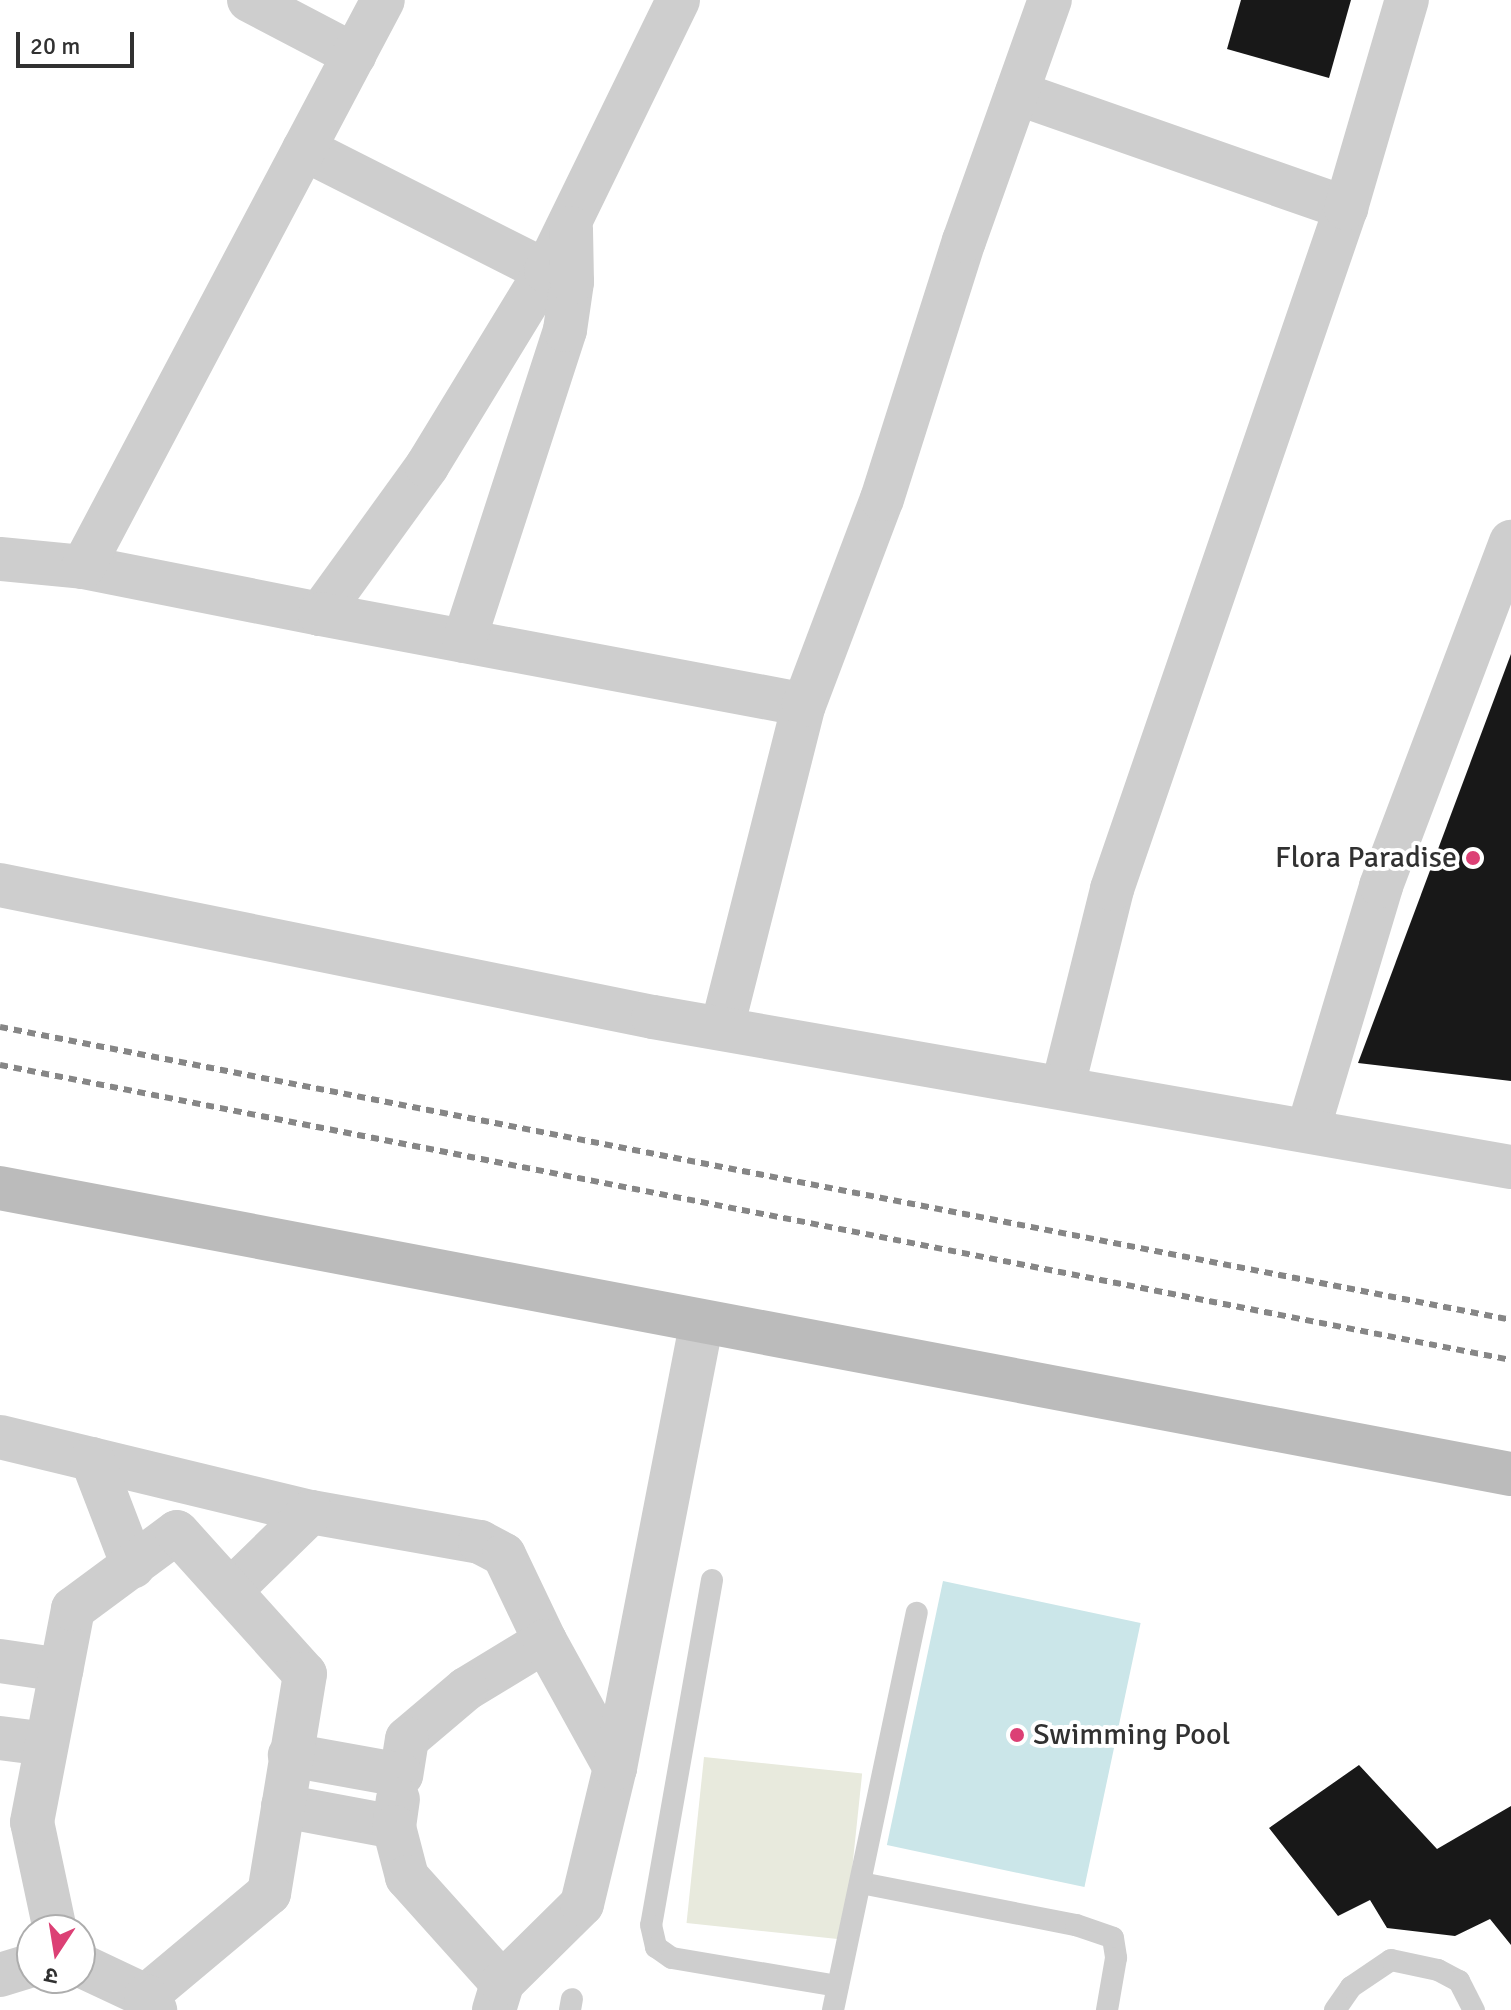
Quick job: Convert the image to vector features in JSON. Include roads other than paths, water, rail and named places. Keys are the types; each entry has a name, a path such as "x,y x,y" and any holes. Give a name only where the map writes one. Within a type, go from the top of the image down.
{"main road":[{"path":"0,1188 701,1324 1511,1474"}],"street":[{"path":"249,0 354,55"},
{"path":"83,567 383,0"},
{"path":"320,614 427,466 546,271 678,0"},
{"path":"722,1028 804,705 882,499 1050,0"},
{"path":"1063,1086 1112,889 1346,208 1407,0"},
{"path":"1017,93 1346,208"},
{"path":"304,149 546,271"},
{"path":"464,641 565,330 572,282 571,219"},
{"path":"1308,1130 1381,886 1511,542"},
{"path":"0,559 83,567 804,705"},
{"path":"0,885 722,1028 1511,1167"},
{"path":"545,1641 466,1689 407,1739 394,1827 407,1877 498,1996 582,1904 615,1768 701,1324"},
{"path":"0,1437 311,1512 480,1542 504,1555 545,1641 615,1768"},
{"path":"92,1459 133,1566"},
{"path":"52,1914 32,1822 73,1609 177,1532 221,1490"},
{"path":"230,1591 311,1512"},
{"path":"96,1974 151,2003 269,1893 305,1674 177,1532"},
{"path":"0,1661 61,1670"},
{"path":"0,1738 46,1744"},
{"path":"290,1755 401,1775"},
{"path":"283,1806 394,1827"}],"lane":[{"path":"712,1580 651,1925 656,1947 672,1958 838,1986"},
{"path":"833,2010 917,1613"},
{"path":"861,1883 1076,1925 1113,1938 1116,1958 1111,2009"},
{"path":"1335,2010 1351,1987 1391,1960 1438,1970 1459,1981 1474,2010"}],"water":[{"name":"Swimming Pool","path":"943,1581 1141,1623 1084,1887 887,1845"}],"railway":[{"path":"0,1027 1511,1320"},
{"path":"0,1065 1511,1360"}],"place":[{"name":"Flora Paradise","path":"1473,858"},
{"name":"Swimming Pool","path":"1017,1735"}]}
